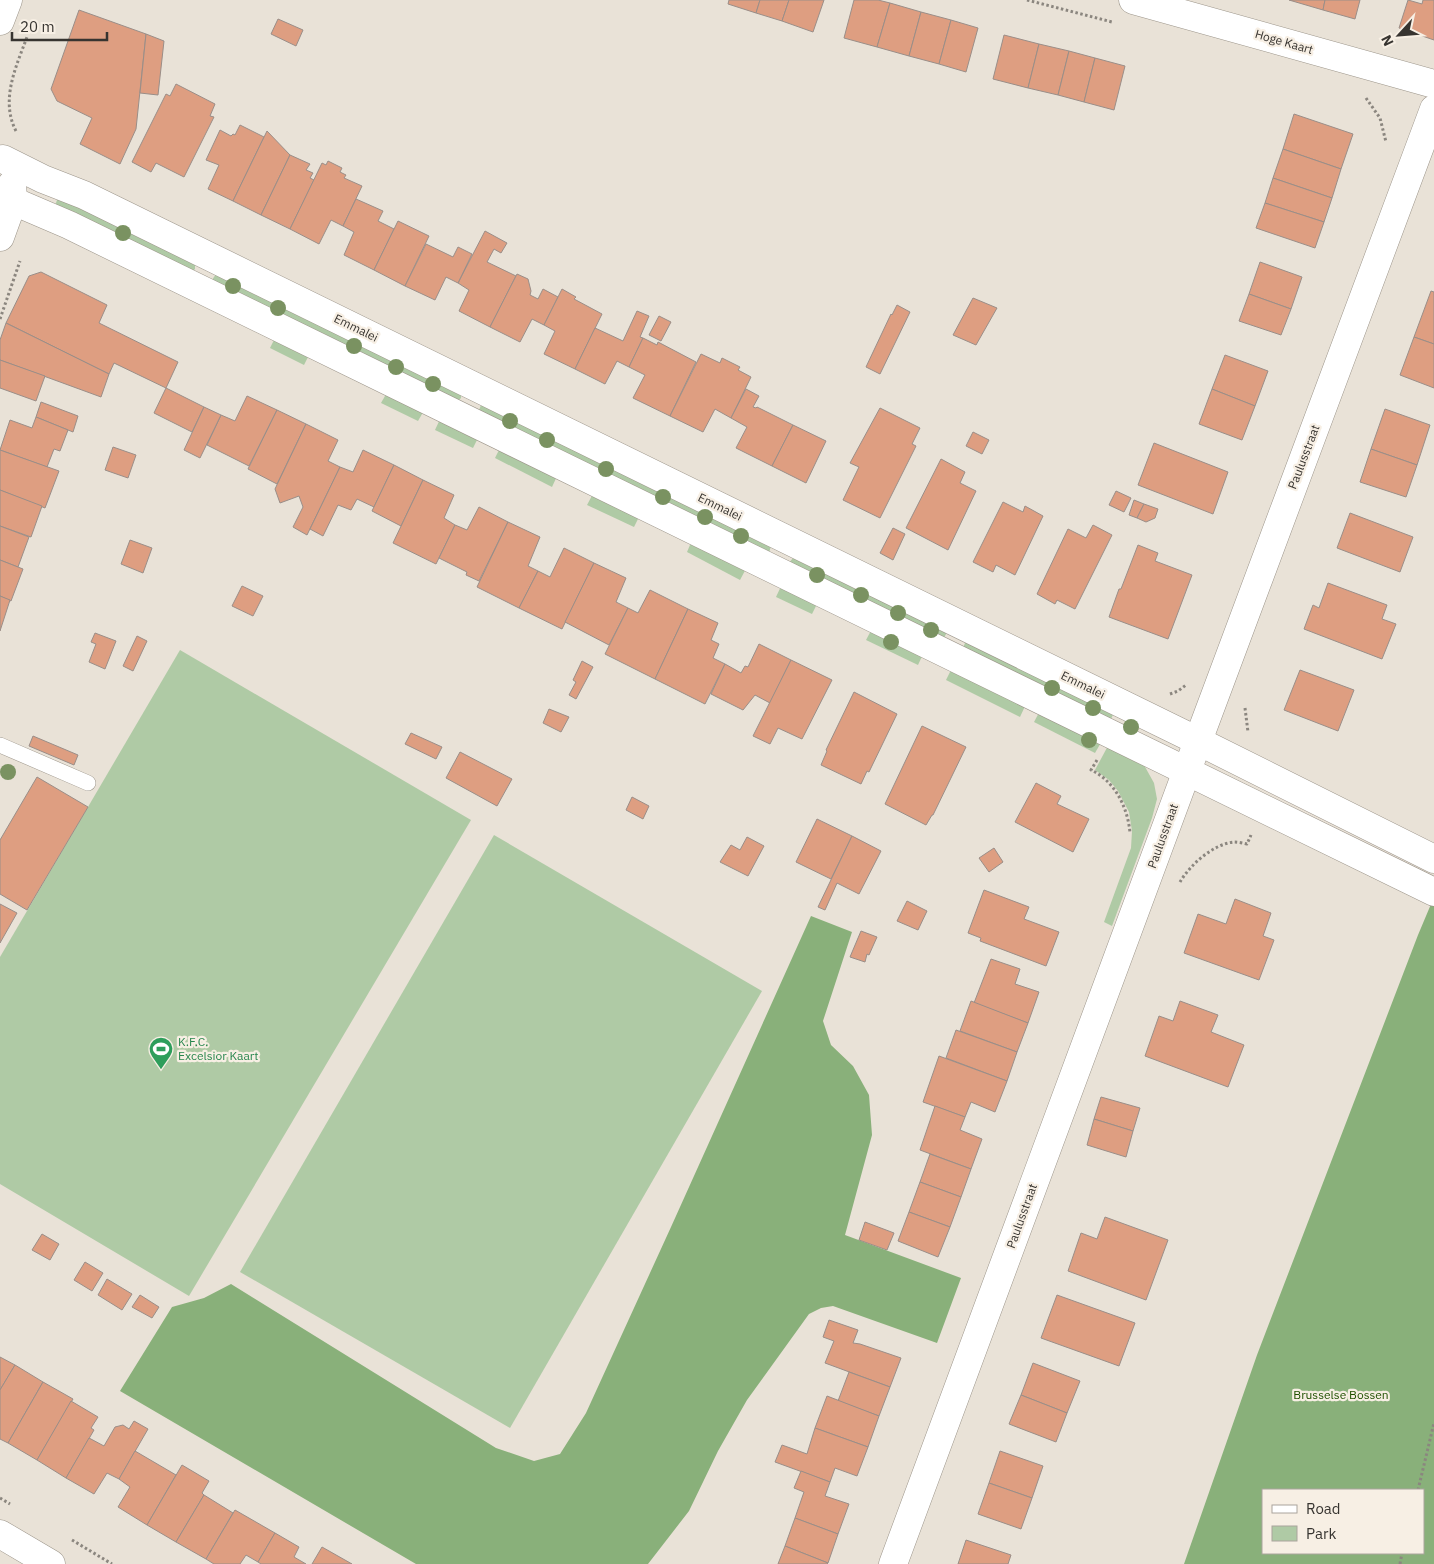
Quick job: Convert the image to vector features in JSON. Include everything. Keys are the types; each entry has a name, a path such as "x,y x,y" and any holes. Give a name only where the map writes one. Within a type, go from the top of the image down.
{"street":[{"name":"Hoge Kaart","path":"1133,0 1434,84"},
{"name":"Paulusstraat","path":"893,1564 1434,109"},
{"path":"0,237 13,202 7,149"},
{"name":"Emmalei","path":"7,149 43,179 84,195 1198,741 1434,859"},
{"path":"13,202 87,234 1434,892"},
{"path":"0,1534 51,1564"}],"lane":[{"path":"0,745 88,783"}],"path":[{"path":"7,149 9,86 30,29"},
{"path":"0,319 23,254"},
{"path":"1246,702 1244,709 1245,719 1250,736"},
{"path":"1090,755 1098,758 1091,770 1109,783 1119,797 1129,822 1129,840"},
{"path":"1418,1489 1434,1423"}],"green space":[{"path":"59,198 195,262 195,269 193,271 55,206"},
{"path":"216,274 461,394 461,398 456,403 212,280"},
{"path":"277,334 311,351 304,365 270,348"},
{"path":"389,389 426,407 418,421 381,403"},
{"path":"486,404 771,546 769,553 478,413 481,405"},
{"path":"442,415 480,434 473,448 435,430"},
{"path":"502,444 559,472 552,487 495,458"},
{"path":"595,490 641,513 634,527 587,505"},
{"path":"693,538 748,565 740,580 687,552"},
{"path":"793,558 945,629 946,634 944,638 789,563"},
{"path":"783,582 819,600 812,614 776,597"},
{"path":"873,627 924,652 918,665 866,640"},
{"path":"969,641 1115,710 1108,726 963,648 965,643"},
{"name":"K.F.C. Excelsior Kaart","path":"180,650 471,820 189,1296 0,1184 0,957"},
{"path":"953,666 1027,702 1020,717 946,680"},
{"path":"1041,709 1103,739 1095,753 1034,722"},
{"path":"1109,744 1144,765 1154,783 1157,799 1152,818 1112,926 1104,922 1131,848 1132,831 1129,812 1118,791 1109,780 1095,770"},
{"path":"494,835 762,991 510,1428 240,1272"},
{"name":"Brusselse Bossen","path":"1434,897 1434,1564 1184,1564 1257,1355"},
{"path":"811,916 852,932 823,1021 831,1045 853,1066 869,1095 872,1135 845,1235 961,1278 937,1343 833,1306 821,1308 809,1314 747,1400 718,1451 689,1511 648,1564 416,1564 120,1391 172,1307 204,1298 231,1284 496,1448 534,1461 560,1454 586,1413"}],"building":[{"path":"729,0 760,0 756,13 728,4"},
{"path":"760,0 789,0 782,21 756,13"},
{"path":"789,0 824,0 813,32 782,21"},
{"path":"854,0 878,0 890,3 877,47 844,38"},
{"path":"1289,0 1325,0 1323,10"},
{"path":"1325,0 1360,0 1355,19 1323,10"},
{"path":"1408,0 1422,4 1423,0 1434,0 1434,40 1399,28"},
{"path":"890,3 921,12 909,56 877,47"},
{"path":"79,10 146,34 136,129 120,164 80,144 92,118 57,101 51,89"},
{"path":"921,12 951,20 939,64 909,56"},
{"path":"278,19 303,30 296,46 271,34"},
{"path":"951,20 978,28 966,72 939,64"},
{"path":"146,34 164,41 158,95 140,93"},
{"path":"1004,35 1039,44 1028,88 993,79"},
{"path":"1039,44 1069,51 1058,95 1028,88"},
{"path":"1069,51 1095,58 1084,102 1058,95"},
{"path":"1095,58 1125,66 1114,110 1084,102"},
{"path":"176,84 215,104 210,116 214,117 184,177 156,163 151,172 132,162 166,94 170,96"},
{"path":"1294,114 1353,134 1341,169 1283,149"},
{"path":"240,125 264,137 233,201 208,189 219,165 206,160 220,130 231,136 235,135"},
{"path":"267,131 290,155 261,215 233,201"},
{"path":"1283,149 1341,169 1332,198 1273,178"},
{"path":"290,155 310,164 306,170 313,173 310,178 314,180 290,229 261,215"},
{"path":"328,161 342,168 340,172 346,175 344,178 362,186 343,226 331,220 319,244 290,229 322,163 326,165"},
{"path":"1273,178 1332,198 1324,222 1265,203"},
{"path":"356,199 383,211 378,221 394,229 374,270 344,255 354,232 343,226"},
{"path":"1265,203 1324,222 1315,248 1256,228"},
{"path":"398,221 429,236 405,286 374,270"},
{"path":"485,231 507,243 501,253 494,249 487,262 516,276 490,327 459,311 469,290 458,283"},
{"path":"426,244 453,257 458,247 472,254 458,283 446,277 435,300 405,286"},
{"path":"1260,262 1302,277 1291,309 1249,294"},
{"path":"41,272 107,305 99,323 178,362 166,388 114,363 109,374 6,323 29,276"},
{"path":"517,274 528,279 530,295 538,299 543,289 558,297 544,325 532,319 520,342 490,327"},
{"path":"562,289 576,297 574,299 602,314 575,369 544,354 555,331 544,325"},
{"path":"1431,291 1434,292 1434,344 1414,337"},
{"path":"1249,294 1291,309 1281,335 1239,321"},
{"path":"973,298 997,308 976,345 953,335"},
{"path":"897,305 910,312 880,374 866,367"},
{"path":"637,311 649,316 640,337 643,338 629,367 617,361 605,384 575,369 595,328 623,341"},
{"path":"659,316 671,322 661,341 649,335"},
{"path":"6,323 109,374 101,397 0,360 0,340"},
{"path":"1414,337 1434,344 1434,388 1400,375"},
{"path":"643,338 657,345 658,342 696,362 670,416 633,398 645,375 629,367"},
{"path":"701,354 720,363 722,358 740,367 738,370 751,377 731,418 715,409 703,432 670,416"},
{"path":"1225,355 1268,371 1255,406 1212,389"},
{"path":"0,360 45,376 36,401 0,388"},
{"path":"166,388 204,407 192,432 154,413"},
{"path":"746,389 759,396 753,407 757,407 793,425 772,466 736,448 747,427 731,418"},
{"path":"1212,389 1255,406 1242,440 1199,424"},
{"path":"247,396 277,410 249,466 207,445 221,415 235,421"},
{"path":"41,402 78,416 73,432 36,417"},
{"path":"204,407 221,415 200,458 184,450"},
{"path":"880,408 920,428 912,444 916,446 880,518 843,500 859,467 850,463"},
{"path":"1385,409 1430,425 1417,465 1371,449"},
{"path":"277,410 306,424 277,484 248,469"},
{"path":"36,417 68,430 60,451 54,449 47,467 0,450 10,420 32,428"},
{"path":"306,424 338,440 328,461 340,467 307,535 293,527 303,507 299,496 280,503 275,489"},
{"path":"793,425 826,441 806,483 772,466"},
{"path":"973,432 989,440 982,454 966,446"},
{"path":"1154,443 1228,472 1213,514 1138,485"},
{"path":"113,447 136,455 128,478 105,470"},
{"path":"1371,449 1417,465 1406,497 1360,482"},
{"path":"0,450 59,471 45,508 0,490"},
{"path":"363,450 394,465 374,507 357,499 351,510 338,505 323,536 310,529 340,467 353,472"},
{"path":"941,459 965,472 960,483 976,491 948,550 906,528"},
{"path":"394,465 423,480 401,526 372,511"},
{"path":"423,480 454,495 444,518 455,525 436,564 393,543"},
{"path":"0,490 42,506 31,537 0,526"},
{"path":"1116,491 1131,498 1124,512 1109,505"},
{"path":"1134,500 1144,504 1137,518 1129,515"},
{"path":"1003,502 1023,512 1025,506 1043,516 1015,575 996,565 993,572 973,562"},
{"path":"1144,504 1158,509 1155,518 1146,522 1137,518"},
{"path":"479,507 508,522 479,581 466,575 467,572 439,558 455,525 467,530"},
{"path":"1350,513 1413,537 1400,572 1337,548"},
{"path":"508,522 540,537 528,566 538,571 519,608 477,587"},
{"path":"1093,525 1112,535 1075,609 1057,600 1055,604 1037,594 1068,529 1086,538"},
{"path":"0,526 29,537 18,567 0,560"},
{"path":"893,528 905,534 893,560 880,553"},
{"path":"130,540 152,548 143,573 121,564"},
{"path":"1138,545 1158,553 1155,561 1192,575 1168,639 1109,617"},
{"path":"564,548 594,563 562,629 519,608 538,571 550,577"},
{"path":"0,560 23,569 11,601 0,596"},
{"path":"594,563 626,578 616,602 628,608 609,645 565,622"},
{"path":"1328,583 1387,605 1382,619 1396,624 1382,659 1304,629 1313,605 1319,608"},
{"path":"242,586 263,596 253,616 232,606"},
{"path":"650,590 688,609 655,679 605,654 628,608 638,613"},
{"path":"0,596 10,600 0,631"},
{"path":"688,609 718,623 711,640 719,644 713,658 725,664 705,704 655,679"},
{"path":"95,633 116,641 105,669 89,662 96,644 91,642"},
{"path":"137,636 147,641 133,671 123,666"},
{"path":"759,644 791,660 770,703 755,695 743,710 711,694 725,664 741,673 745,666 748,667"},
{"path":"791,660 832,680 802,739 778,728 770,744 753,736"},
{"path":"582,661 593,667 576,699 569,695 576,682 573,680"},
{"path":"1300,670 1354,690 1338,731 1284,710"},
{"path":"854,692 897,714 869,772 867,771 861,784 821,765 826,750"},
{"path":"549,709 569,717 561,732 543,723"},
{"path":"922,726 966,747 933,815 926,825 885,804"},
{"path":"411,733 442,747 436,759 405,744"},
{"path":"33,736 78,755 74,765 29,746"},
{"path":"460,752 512,779 497,806 446,778"},
{"path":"37,777 88,807 27,910 0,894 0,840"},
{"path":"1036,783 1061,796 1057,804 1089,819 1073,852 1015,822"},
{"path":"632,797 649,806 643,819 626,810"},
{"path":"817,819 852,836 831,879 796,862"},
{"path":"852,836 881,851 859,894 837,883 825,910 818,907"},
{"path":"747,837 764,846 748,876 720,862 731,845 740,850"},
{"path":"994,848 1003,862 989,872 979,858"},
{"path":"984,890 1029,907 1024,919 1059,932 1046,966 980,941 981,938 968,933"},
{"path":"1235,899 1271,913 1263,936 1274,940 1259,980 1184,953 1198,914 1226,924"},
{"path":"907,901 927,911 918,930 897,921"},
{"path":"0,904 17,913 0,943"},
{"path":"861,931 877,937 869,955 867,954 865,962 850,957"},
{"path":"991,959 1020,969 1015,984 1039,992 1028,1023 974,1003"},
{"path":"971,1001 1028,1023 1017,1052 960,1031"},
{"path":"1180,1001 1218,1015 1211,1032 1244,1045 1228,1087 1145,1056 1159,1016 1173,1021"},
{"path":"956,1030 1017,1052 1007,1081 946,1058"},
{"path":"939,1056 1007,1081 995,1112 971,1102 965,1117 923,1102"},
{"path":"1101,1097 1140,1108 1133,1131 1094,1119"},
{"path":"935,1106 965,1117 960,1130 982,1139 971,1169 920,1150"},
{"path":"1094,1119 1133,1131 1126,1157 1087,1145"},
{"path":"930,1154 971,1169 961,1197 920,1182"},
{"path":"920,1182 961,1197 950,1227 909,1212"},
{"path":"909,1212 950,1227 938,1257 898,1241"},
{"path":"1105,1217 1168,1240 1146,1300 1068,1271 1081,1233 1097,1239"},
{"path":"865,1222 894,1233 887,1250 859,1240"},
{"path":"42,1234 59,1244 50,1260 32,1250"},
{"path":"85,1262 103,1273 92,1291 74,1280"},
{"path":"107,1279 132,1294 122,1310 98,1295"},
{"path":"140,1295 159,1307 152,1318 132,1307"},
{"path":"1057,1295 1135,1323 1119,1366 1041,1338"},
{"path":"829,1320 858,1330 853,1343 901,1358 890,1387 825,1363 834,1341 823,1337"},
{"path":"0,1357 15,1365 0,1390"},
{"path":"1033,1363 1080,1381 1067,1413 1021,1395"},
{"path":"15,1365 43,1382 8,1443 0,1439 0,1390"},
{"path":"849,1372 890,1387 879,1416 838,1401"},
{"path":"43,1382 73,1399 37,1460 8,1443"},
{"path":"1021,1395 1067,1413 1056,1442 1009,1424"},
{"path":"827,1396 879,1416 868,1447 815,1428"},
{"path":"71,1401 98,1417 91,1428 94,1430 66,1478 37,1460"},
{"path":"134,1421 148,1429 119,1479 107,1473 94,1494 66,1478 89,1438 104,1446 115,1427 123,1425 129,1429"},
{"path":"815,1428 868,1447 857,1476 835,1468 830,1482 775,1462 782,1445 807,1454"},
{"path":"135,1451 176,1475 147,1525 118,1507 130,1487 119,1479"},
{"path":"1000,1451 1043,1466 1032,1498 989,1483"},
{"path":"182,1465 209,1481 202,1493 204,1495 176,1542 147,1525"},
{"path":"801,1471 830,1482 825,1496 849,1504 838,1534 795,1518 804,1492 794,1488"},
{"path":"989,1483 1032,1498 1021,1529 978,1514"},
{"path":"204,1495 233,1513 206,1559 176,1542"},
{"path":"235,1510 275,1533 258,1562 246,1555 240,1564 214,1564 206,1559"},
{"path":"795,1518 838,1534 828,1563 785,1546"},
{"path":"275,1533 299,1547 294,1557 306,1564 261,1564 258,1562"},
{"path":"966,1540 1011,1555 1008,1564 958,1564"},
{"path":"785,1546 828,1563 778,1564"},
{"path":"322,1547 352,1564 312,1564"}],"place":[{"name":"K.F.C. Excelsior Kaart","path":"161,1070"}]}
